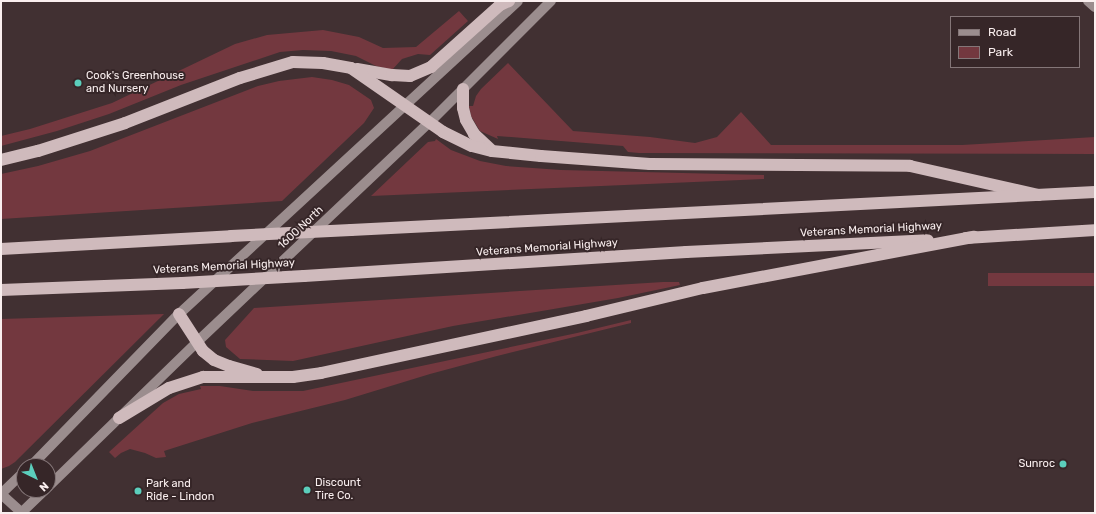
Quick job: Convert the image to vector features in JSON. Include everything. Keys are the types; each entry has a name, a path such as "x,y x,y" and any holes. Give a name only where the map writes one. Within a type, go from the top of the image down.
{"highway":[{"path":"1,160 38,151 125,123 240,78 293,62 323,63 392,75 410,76 431,67 500,5 509,1"},
{"path":"351,68 457,140 492,151 650,164 910,166 1039,195"},
{"path":"463,89 463,108 466,120 481,142 492,151"},
{"path":"1,249 1095,192"},
{"name":"Veterans Memorial Highway","path":"1,290 304,276 686,252 1095,230"},
{"path":"120,418 169,388 186,381 203,377 293,377 321,373 586,316 703,288 974,237"},
{"path":"180,314 203,351 214,360 229,366 268,377"}],"main road":[{"name":"1600 North","path":"39,458 180,314 518,1"},
{"name":"1600 North","path":"56,479 197,342 430,122 551,1"},
{"path":"1088,1 1095,7"},
{"path":"16,480 1,494 21,513 37,498"}],"green space":[{"path":"459,11 468,21 430,55 418,54 402,59 392,70 376,66 356,56 331,51 303,50 280,52 181,85 109,114 57,131 1,146 1,136 30,129 112,103 235,44 267,35 323,30 359,37 383,48 416,47"},
{"path":"508,63 573,131 650,137 695,143 717,137 741,112 771,145 962,145 1095,137 1095,154 639,153 628,152 623,146 497,136 498,139 480,131 471,116 469,106 473,106 476,96 481,89"},
{"path":"312,77 332,80 349,85 371,100 374,108 364,123 282,201 1,219 1,174 38,166 90,151 258,86 279,81"},
{"path":"436,139 451,150 480,161 506,166 561,170 764,175 764,179 371,196 428,142 435,141"},
{"path":"988,273 1095,273 1095,286 988,286"},
{"path":"679,282 680,285 618,298 453,326 293,361 240,359 226,347 225,340 254,308"},
{"path":"164,314 19,458 16,458 15,462 1,469 1,319"},
{"path":"631,320 631,323 497,356 430,374 345,400 252,423 164,451 166,457 156,458 130,449 121,453 115,458 109,452 163,403 179,394 201,389 200,386 220,386 253,391 303,391 577,333"}],"place":[{"name":"Cook's Greenhouse and Nursery","path":"78,83"},
{"name":"Sunroc","path":"1063,464"},
{"name":"Discount Tire Co.","path":"307,490"},
{"name":"Park and Ride - Lindon","path":"138,491"}]}
